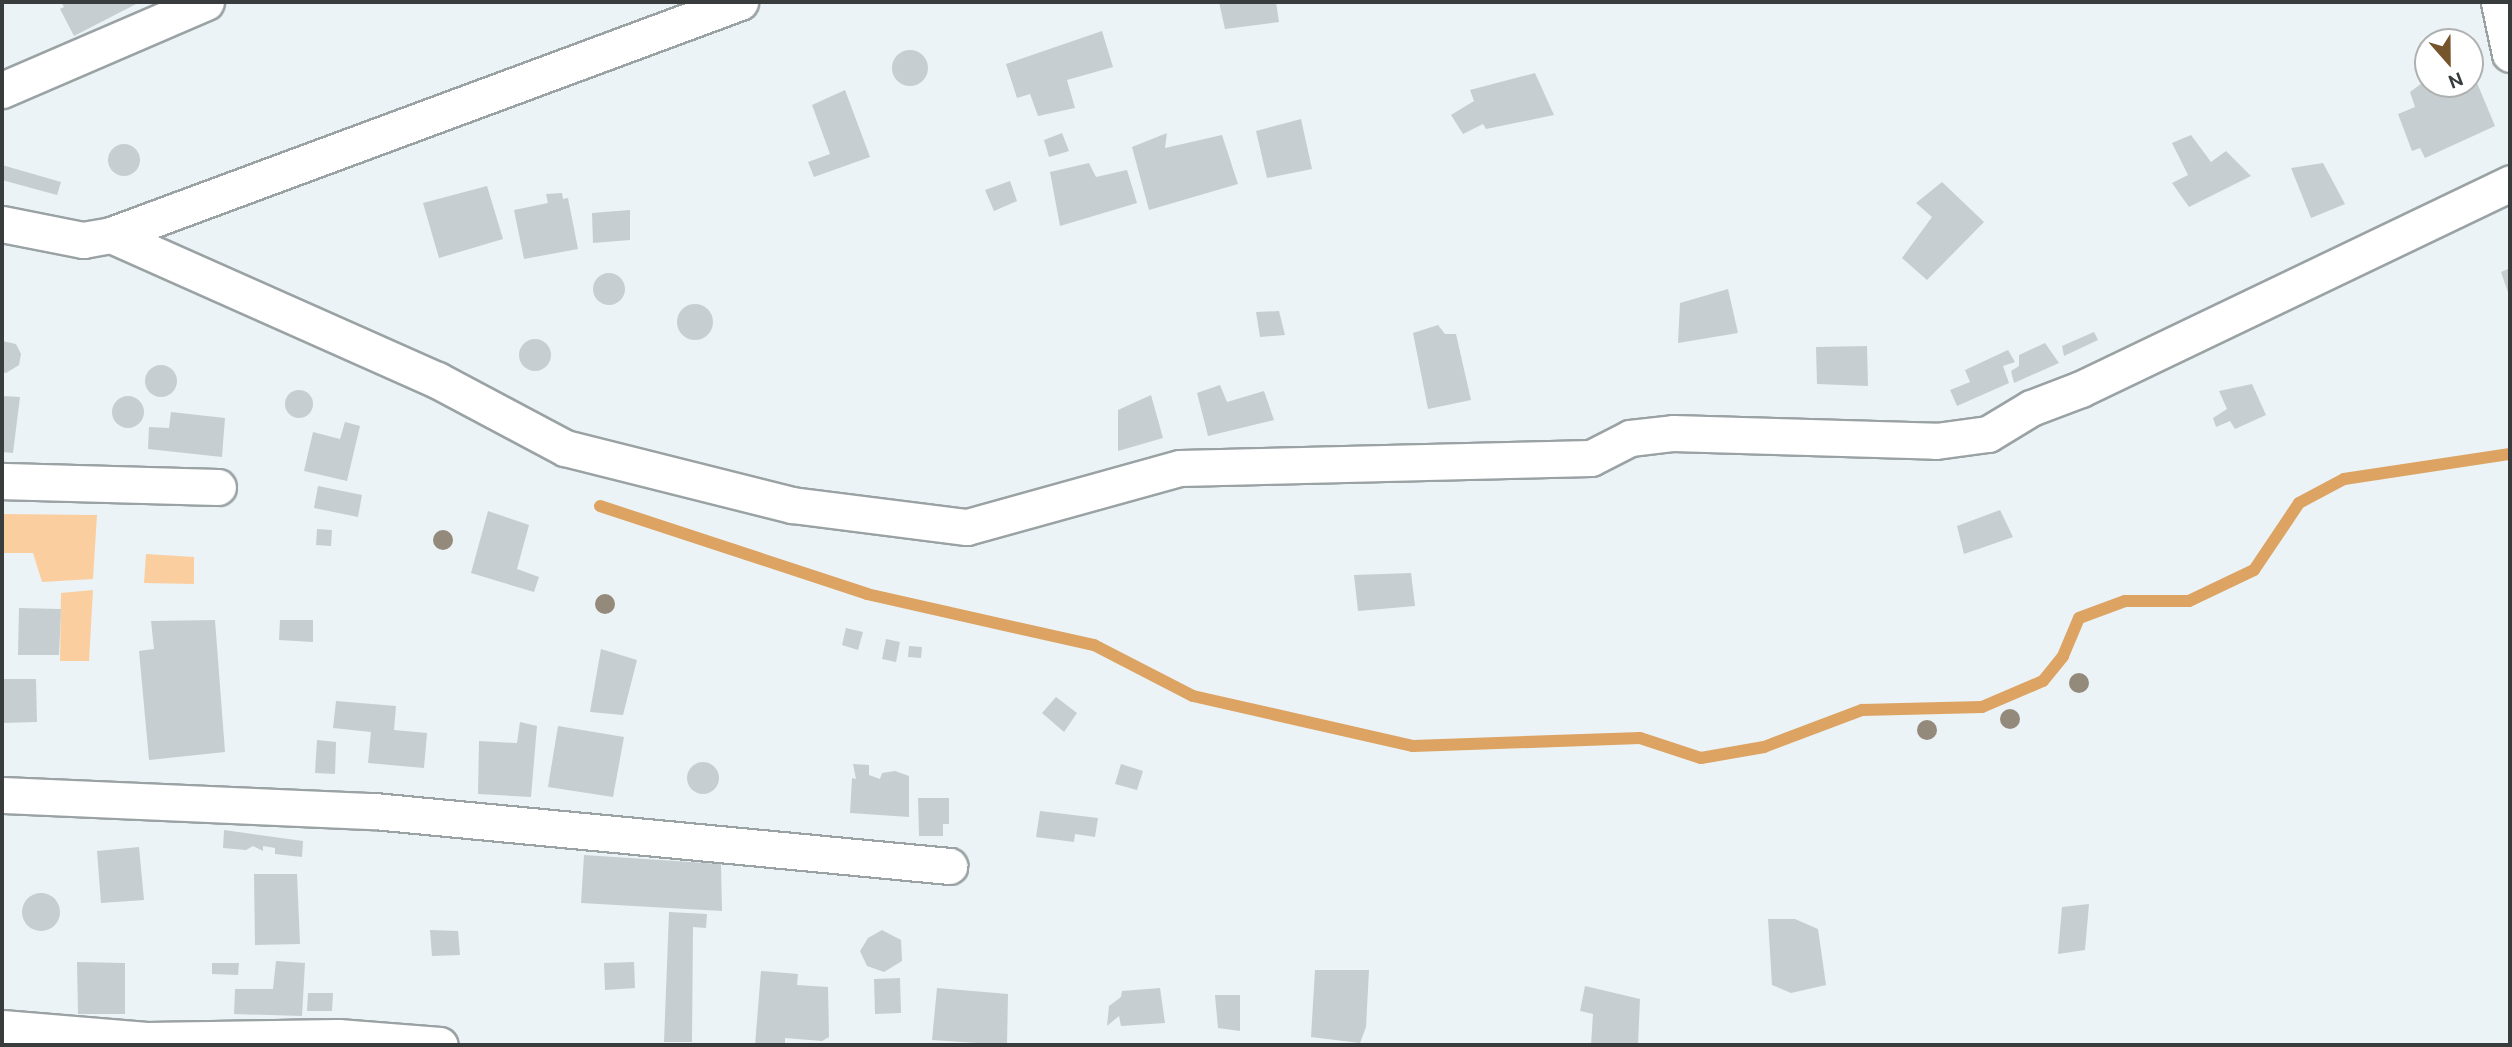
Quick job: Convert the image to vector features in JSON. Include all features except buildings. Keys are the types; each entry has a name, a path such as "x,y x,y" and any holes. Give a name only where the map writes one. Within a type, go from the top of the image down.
{"street":[{"path":"2,90 206,2"},
{"path":"2,224 83,240 111,235 740,2"},
{"path":"2499,2 2510,54"},
{"path":"111,235 437,380 565,448 792,505 967,527 1180,468 1591,458 1630,438 1673,433 1936,441 1988,434 2031,408 2081,389 2510,183"},
{"path":"2,481 218,487"},
{"path":"2,795 374,811 949,866"},
{"path":"2,1028 147,1040 338,1037 440,1045"}],"shaded area":[{"path":"2,514 97,515 93,579 42,582 33,553 2,553"},
{"path":"146,554 194,557 194,584 144,583"},
{"path":"93,590 89,661 60,661 61,593"}],"waterway":[{"path":"600,506 867,594 1094,645 1193,696 1413,746 1640,738 1701,758 1764,747 1862,710 1982,707 2043,681 2063,656 2079,618 2125,601 2189,601 2254,570 2299,503 2344,479 2510,454"}]}
